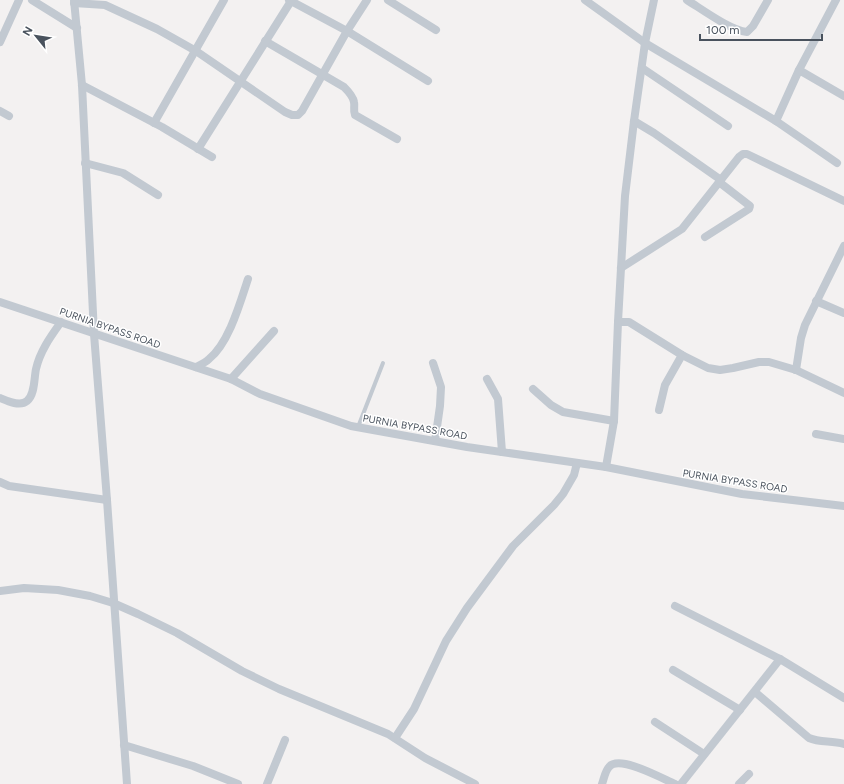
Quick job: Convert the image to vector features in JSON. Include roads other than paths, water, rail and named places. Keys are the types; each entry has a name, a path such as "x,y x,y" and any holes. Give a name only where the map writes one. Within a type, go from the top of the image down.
{"street":[{"path":"0,42 19,0"},
{"path":"32,0 77,28"},
{"path":"154,123 224,0"},
{"path":"127,784 94,334 82,85 74,1 107,3 157,28 196,51 285,112 292,115 298,115 302,111 347,31 367,0"},
{"path":"388,0 436,30"},
{"path":"585,0 646,43 776,121 837,163"},
{"path":"606,467 614,421 625,196 634,121 654,0"},
{"path":"688,0 732,27 740,31 747,32 753,26 768,0"},
{"path":"776,121 799,70 836,0"},
{"path":"198,149 290,1 347,31 428,81"},
{"path":"265,41 344,87 349,91 354,102 353,111 355,115 397,139"},
{"path":"642,68 728,126"},
{"path":"799,70 844,96"},
{"path":"82,85 154,123 212,157"},
{"path":"0,111 9,116"},
{"path":"634,121 654,133 720,181 750,206 748,209 705,237"},
{"path":"621,268 682,229 739,157 743,154 748,154 844,201"},
{"path":"85,163 122,173 158,195"},
{"path":"796,370 801,338 805,325 844,246"},
{"path":"196,368 209,359 221,345 237,312 248,279"},
{"path":"816,301 844,313"},
{"name":"PURNIA BYPASS ROAD","path":"0,302 231,379 260,394 351,426 502,452 606,467 742,494 844,506"},
{"path":"0,398 22,404 27,402 31,396 37,366 43,351 61,322"},
{"path":"618,322 629,322 682,355 708,368 720,370 759,362 769,362 796,370 844,393"},
{"path":"231,379 274,331"},
{"path":"659,410 665,385 682,355"},
{"path":"433,363 441,387 435,441"},
{"path":"487,379 498,400 502,452"},
{"path":"533,389 551,405 563,412 614,421"},
{"path":"816,434 844,439"},
{"path":"395,738 414,709 446,641 467,608 513,546 563,494 574,475 577,463"},
{"path":"0,482 9,486 107,500"},
{"path":"0,591 24,588 58,590 90,596 113,603 177,633 242,671 273,686 395,738 425,758 475,784"},
{"path":"675,606 780,659 844,698"},
{"path":"681,784 780,659"},
{"path":"673,670 740,710"},
{"path":"755,692 809,738 818,741 844,744"},
{"path":"655,722 704,754"},
{"path":"267,784 285,740"},
{"path":"124,745 193,766 238,784"},
{"path":"602,784 608,767 613,764 620,763 637,767 675,784"},
{"path":"739,784 749,774"}],"lane":[{"path":"358,427 383,363"}]}
